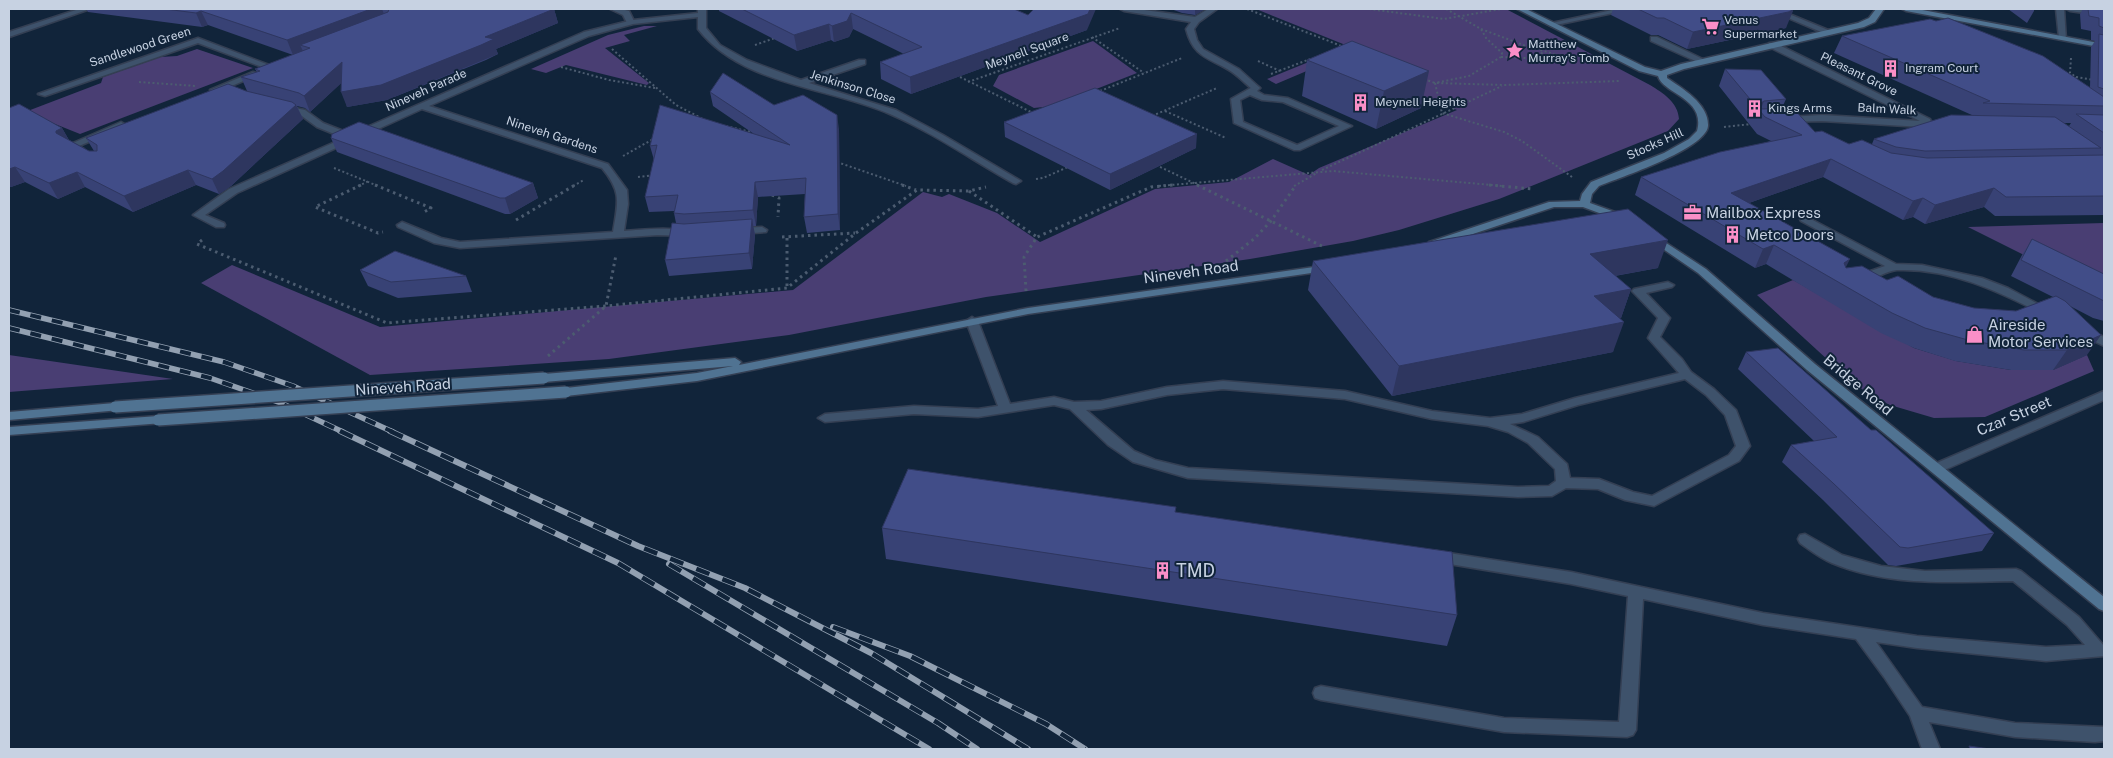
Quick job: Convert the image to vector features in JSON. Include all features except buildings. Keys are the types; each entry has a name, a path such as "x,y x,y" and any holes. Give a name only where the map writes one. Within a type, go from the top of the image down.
{"street":[{"path":"9,36 86,9"},
{"path":"614,9 626,14 630,21"},
{"path":"1124,9 1196,20"},
{"path":"1213,9 1196,20 1190,29 1192,40 1200,51 1236,71 1251,85 1262,97 1285,100 1347,126 1297,148 1239,123 1235,99 1251,85"},
{"path":"1521,9 1642,69 1662,74 1772,45 1861,25 1872,20 1880,9"},
{"path":"1552,24 1628,9"},
{"path":"1771,9 1829,32"},
{"path":"1906,9 2104,46"},
{"path":"2060,9 2063,38"},
{"path":"2070,9 2104,14"},
{"name":"Nineveh Parade","path":"220,225 198,215 233,191 350,137 592,31 630,21 700,12"},
{"name":"Jenkinson Close","path":"700,12 701,28 711,40 729,53 761,70 799,84 892,111 1016,181"},
{"name":"Sandlewood Green","path":"42,94 198,40 273,68"},
{"path":"1654,40 1705,62"},
{"name":"Pleasant Grove","path":"1772,45 1934,124"},
{"path":"799,84 862,62"},
{"path":"203,94 282,64"},
{"name":"Stocks Hill","path":"1584,204 1587,194 1595,184 1686,146 1701,133 1703,122 1698,109 1688,98 1663,78 1662,74"},
{"path":"222,88 239,94"},
{"path":"274,105 302,112 320,126 350,137"},
{"name":"Nineveh Gardens","path":"420,106 605,166 618,180"},
{"name":"Balm Walk","path":"1758,123 1822,118 1953,125"},
{"path":"93,158 71,146 125,123"},
{"path":"618,180 624,194 618,234"},
{"path":"1421,248 1553,204 1584,204"},
{"name":"Bridge Road","path":"1584,204 1619,216 1702,271 1818,373 2104,605"},
{"path":"1806,219 1894,267"},
{"path":"402,225 438,241 460,245 658,232 698,234"},
{"path":"726,232 762,230"},
{"name":"Nineveh Road","path":"9,431 630,386 697,377 1028,311 1338,266"},
{"path":"1849,282 1894,267 1922,268 1978,280 2004,290 2056,317"},
{"path":"1074,406 1116,444 1137,458 1159,467 1188,473 1518,492 1552,492 1563,483 1599,484 1630,496 1654,501 1734,458 1743,446 1731,413 1710,392 1687,375 1678,362 1654,338 1664,318 1638,291 1668,285"},
{"path":"972,321 1006,409"},
{"path":"2072,325 2104,342"},
{"name":"Nineveh Road","path":"9,416 544,378 798,357"},
{"path":"1488,422 1523,418 1575,402 1687,375"},
{"path":"824,418 914,410 978,414 1054,400 1074,406 1101,404 1167,391 1223,385 1301,390 1345,395 1432,415 1488,422 1513,430 1533,440 1562,467 1563,483"},
{"name":"Czar Street","path":"1937,468 2104,395"},
{"path":"1418,554 1571,578 1763,618 1917,642 2046,654 2099,651 2073,621 2016,575 1909,577 1867,569 1836,559 1805,539"},
{"path":"1321,692 1407,710 1504,725 1627,730 1636,592"},
{"path":"1860,633 1890,672 1917,713 1931,749"},
{"path":"1917,713 2015,730 2104,734"}],"path":[{"path":"1247,9 1352,50"},
{"path":"1370,9 1444,19 1502,9"},
{"path":"1446,9 1481,29 1583,62"},
{"name":"Meynell Square","path":"968,82 1120,28 1142,11"},
{"path":"1481,29 1486,38 1502,53 1501,57"},
{"path":"592,31 676,106 706,120"},
{"path":"729,53 783,35"},
{"name":"Meynell Square","path":"1092,37 1145,73"},
{"path":"2072,40 2070,73 2076,77 2095,80"},
{"path":"1334,50 1343,46"},
{"path":"1092,94 1200,51"},
{"path":"1435,83 1469,76 1501,57 1526,58 1546,51"},
{"path":"1148,118 1236,80 1251,85 1316,57"},
{"path":"529,58 610,80 656,88"},
{"name":"Meynell Square","path":"950,72 1039,116"},
{"path":"1417,76 1435,83 1505,85 1623,81 1616,77"},
{"path":"2075,85 2076,77"},
{"path":"133,82 222,88"},
{"path":"1435,83 1442,113"},
{"path":"1191,288 1255,238 1280,209 1294,186 1318,172 1505,85"},
{"path":"1165,111 1226,138"},
{"path":"1442,113 1504,132 1522,141 1570,177"},
{"path":"1702,130 1758,123"},
{"path":"721,125 753,132"},
{"path":"308,157 369,182 431,208 402,225 378,233 315,207 369,182"},
{"path":"835,161 917,190"},
{"path":"1028,311 1024,257 1037,237 1150,187 1333,170 1538,189"},
{"path":"618,180 658,174"},
{"path":"969,191 1037,237"},
{"path":"771,194 779,198 776,235"},
{"path":"762,230 786,238 856,233"},
{"path":"544,378 534,368 606,306 616,258 618,234"},
{"path":"786,238 787,288"}],"shaded area":[{"path":"1256,9 1506,9 1655,88 1673,103 1679,119 1668,131 1499,199 1399,230 1353,241 1250,259 986,297 789,335 609,359 370,375 201,283 232,265 380,327 793,290 923,192 942,197 949,194 997,213 1040,242 1155,189 1229,182 1273,159 1309,175 1319,168 1457,110 1335,59 1276,84 1267,79 1348,46"},
{"path":"644,26 657,26 624,35 630,41 605,48 649,83 647,85 566,65 546,73 531,69 608,35"},
{"path":"1093,41 1137,73 1053,106 1034,108 993,86 999,75"},
{"path":"197,49 253,68 80,134 25,112 101,83 103,77 160,57 177,56"},
{"path":"2104,223 2104,295 1968,227"},
{"path":"1793,280 1914,348 1956,361 2011,370 2053,370 2087,355 2094,371 1985,417 1934,418 1890,405 1853,383 1757,295"},
{"path":"9,355 173,379 9,392"}],"railway":[{"path":"9,310 224,362 293,386 393,432"},
{"path":"9,328 210,378 281,403 343,432"},
{"path":"340,431 618,563 929,749"},
{"path":"390,431 638,546 745,588 871,653 1028,749"},
{"path":"669,564 938,723 977,749"},
{"path":"833,627 910,656 1046,724 1085,749"}],"place":[{"name":"Venus Supermarket","path":"1710,27"},
{"name":"Matthew Murray's Tomb","path":"1514,51"},
{"name":"Ingram Court","path":"1891,68"},
{"name":"Meynell Heights","path":"1361,102"},
{"name":"Kings Arms","path":"1754,108"},
{"name":"Mailbox Express","path":"1692,213"},
{"name":"Metco Doors","path":"1732,235"},
{"name":"Aireside Motor Services","path":"1974,334"},
{"name":"TMD","path":"1162,571"}]}
